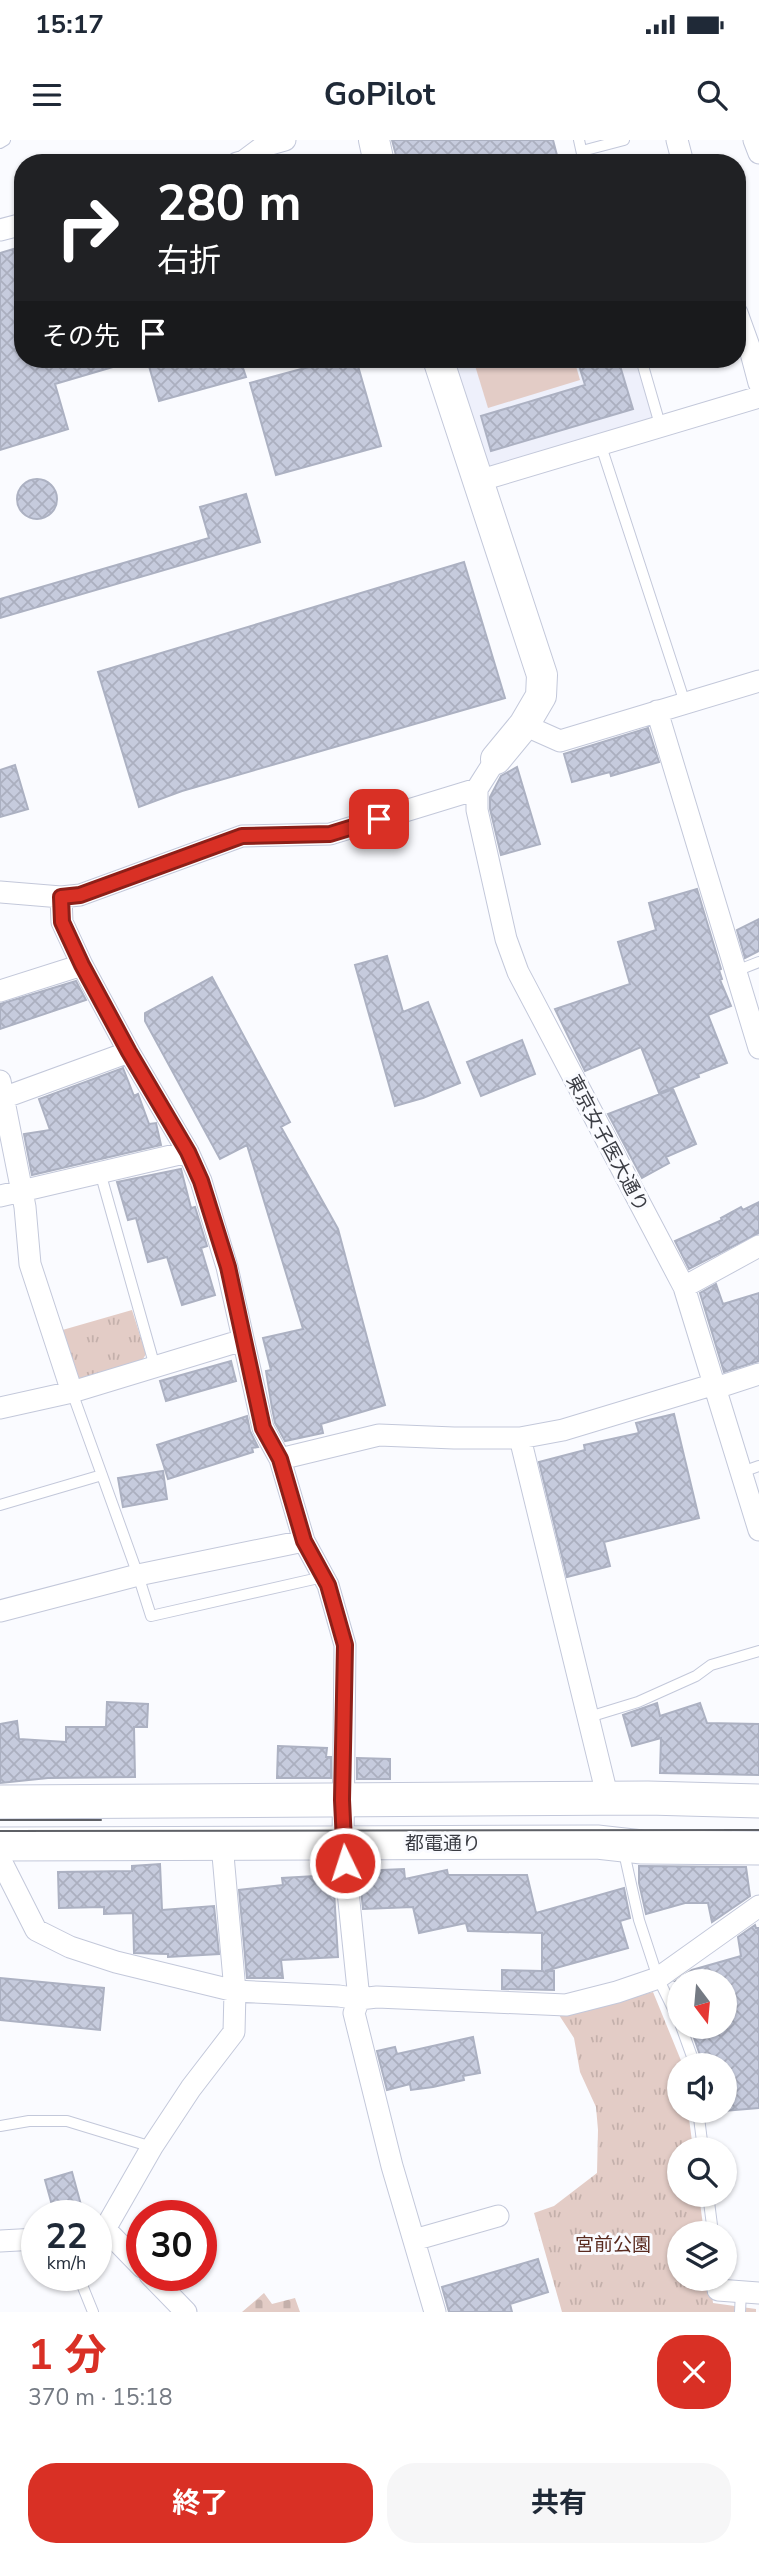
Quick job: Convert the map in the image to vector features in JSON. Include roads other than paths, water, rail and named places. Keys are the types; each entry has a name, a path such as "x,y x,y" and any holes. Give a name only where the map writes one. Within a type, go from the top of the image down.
{"main road":[{"path":"0,1802 608,1799 759,1801"},
{"name":"都電通り","path":"0,1844 597,1842 759,1848"}],"street":[{"path":"244,153 285,140"},
{"path":"754,140 759,153"},
{"path":"746,338 759,383"},
{"path":"0,892 61,897 80,895 242,836 330,834 477,789 496,759 524,725 541,696 542,675 441,368"},
{"path":"478,481 759,397"},
{"path":"524,725 560,741 759,681"},
{"path":"657,710 759,1048"},
{"name":"東京女子医大通り","path":"477,789 477,810 503,926 518,972 684,1287 715,1386 751,1469 759,1530"},
{"path":"61,897 62,922 82,965 188,1152 201,1181 228,1267 263,1428 280,1459 304,1541 323,1577 345,1645 343,1843 359,1999 354,2012 392,2166 435,2312"},
{"path":"0,991 82,965"},
{"path":"72,1392 30,1264 21,1190 1,1089 129,1052"},
{"path":"0,1196 188,1152"},
{"path":"684,1287 759,1246"},
{"path":"0,1408 72,1392 243,1340"},
{"path":"280,1459 379,1435 520,1438 563,1430 759,1374"},
{"path":"520,1438 608,1799"},
{"path":"0,1611 138,1575 304,1541"},
{"path":"112,2212 191,2088 234,2032 235,1991 222,1844"},
{"path":"0,1859 36,1930 70,1947 116,1962 235,1991 359,1999 377,1997 565,2005 617,1993 658,1978 759,1906"},
{"path":"414,2240 498,2216"},
{"path":"0,2241 21,2240"},
{"path":"112,2241 126,2253"},
{"path":"166,2291 186,2312"}],"lane":[{"path":"0,144 5,140"},
{"path":"581,151 624,140"},
{"path":"644,368 661,428"},
{"path":"601,446 685,703"},
{"path":"736,971 759,961"},
{"path":"100,1172 155,1367"},
{"path":"72,1392 151,1616 323,1577"},
{"path":"0,1505 102,1475"},
{"path":"589,1717 638,1702 696,1676 711,1665 759,1651"},
{"path":"623,1845 639,1920 658,1978 667,1996"},
{"path":"0,2126 29,2121 67,2121 152,2147"},
{"path":"84,2291 93,2312"}],"tram line":[{"path":"0,1820 101,1820"},
{"path":"0,1831 759,1830"}],"park label":[{"name":"宮前公園","path":"613,2244"}]}
